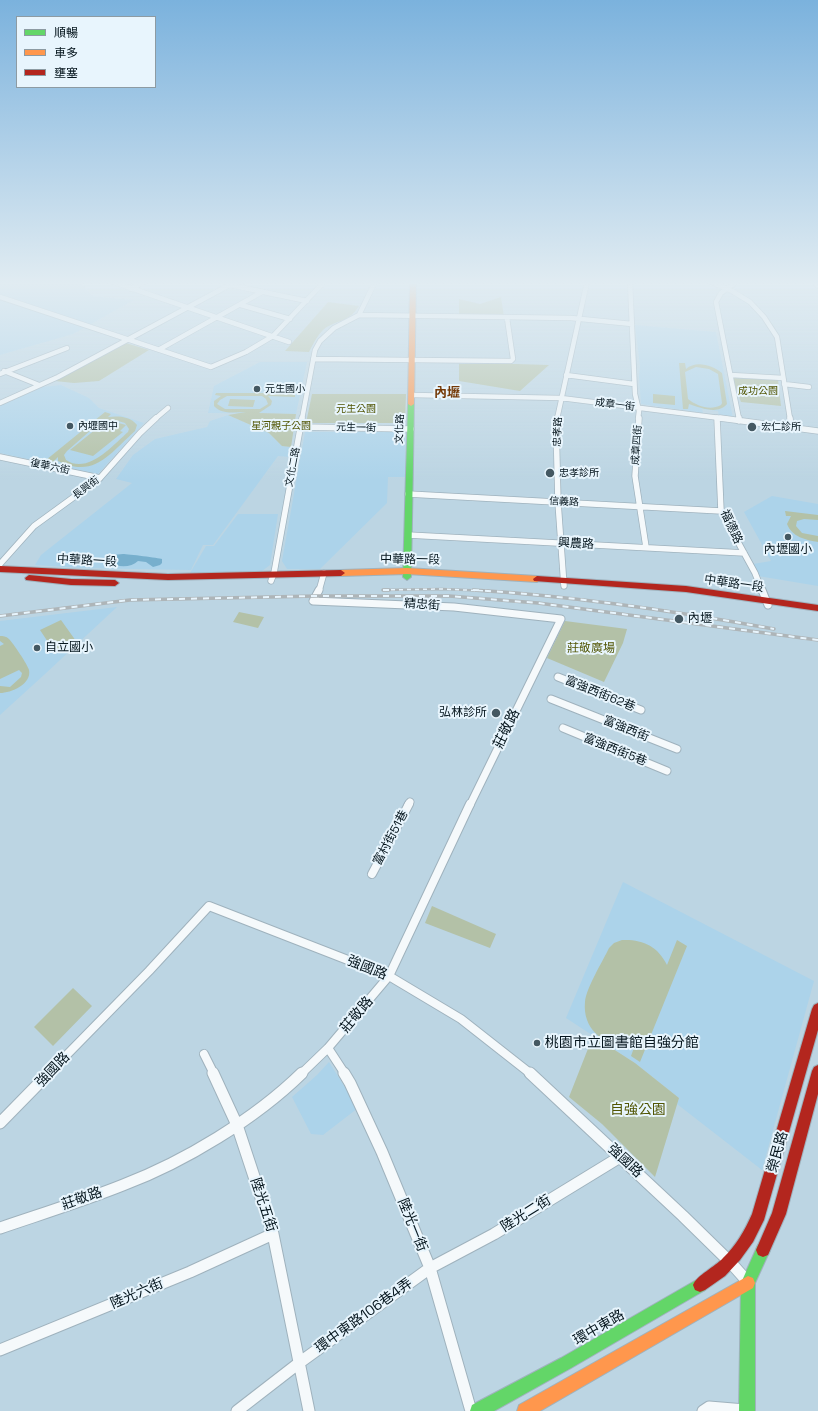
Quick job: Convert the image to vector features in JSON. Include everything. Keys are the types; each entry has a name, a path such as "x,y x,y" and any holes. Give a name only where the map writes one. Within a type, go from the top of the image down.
{"street":[{"path":"0,374 67,348"},
{"path":"0,402 58,377 112,348"},
{"path":"156,348 211,367 253,348"},
{"name":"文化二路","path":"272,577 313,359 317,348"},
{"name":"文化路","path":"407,574 413,348"},
{"path":"313,359 511,361 513,358 511,348"},
{"name":"忠孝路","path":"564,583 558,502 556,424 572,348"},
{"name":"成章四街","path":"633,348 634,384 639,411 635,476 646,547"},
{"path":"725,348 739,421"},
{"path":"779,348 791,428"},
{"path":"0,369 39,385"},
{"path":"566,375 634,384"},
{"path":"731,375 783,378"},
{"path":"784,384 808,386"},
{"name":"成章一街","path":"412,395 561,398 818,431"},
{"name":"長興街","path":"0,564 34,526 100,478 140,433 168,408"},
{"name":"福德路","path":"716,418 721,511 755,573 766,602"},
{"name":"元生一街","path":"301,427 411,429"},
{"name":"復華六街","path":"0,458 100,478"},
{"name":"信義路","path":"408,494 721,511"},
{"name":"興農路","path":"408,535 744,553"},
{"name":"中華路一段","path":"0,569 168,577 272,577 407,574 686,589 766,602 818,608"},
{"name":"中華路一段","path":"0,576 71,582 168,584 272,577"},
{"name":"精忠街","path":"323,576 318,593 313,601 454,607 561,619"},
{"name":"中華路一段","path":"766,602 818,613"},
{"name":"莊敬路","path":"0,1228 124,1185 186,1156 237,1125 292,1084 328,1048 389,976 452,841 561,619"},
{"name":"富強西街62巷","path":"558,677 641,710"},
{"name":"富強西街","path":"551,699 677,749"},
{"name":"富強西街5巷","path":"563,728 667,771"},
{"name":"富村街51巷","path":"372,874 410,802"},
{"name":"強國路","path":"0,1123 149,971 209,906 389,976 467,1024 538,1080 731,1263"},
{"name":"榮民路","path":"731,1263 751,1234 762,1208 818,1009"},
{"name":"陸光一街","path":"328,1048 350,1083 376,1138 430,1268 471,1411"},
{"name":"陸光五街","path":"204,1054 237,1125 273,1234 309,1411"},
{"name":"榮民路","path":"747,1410 748,1283 779,1214 818,1071"},
{"name":"陸光二街","path":"430,1268 494,1234 620,1157"},
{"name":"陸光六街","path":"0,1350 190,1272 273,1234"},
{"path":"525,1411 748,1283 731,1263"},
{"name":"環中東路","path":"478,1411 545,1376 664,1307 722,1271 731,1263"},
{"name":"環中東路106巷4弄","path":"237,1411 299,1363 430,1268"},
{"path":"703,1411 709,1407 747,1410"}],"shaded area":[{"path":"0,348 25,348 0,355"},
{"path":"638,348 719,348 733,418 719,416 718,411 702,409 703,413 641,404 639,376 640,366"},
{"name":"元生國小","path":"260,362 307,362 296,414 208,413 214,386"},
{"name":"內壢國中","path":"61,385 89,398 99,408 144,423 98,474 0,453 0,406 42,387"},
{"path":"228,415 269,433 282,446 293,447 290,457 278,456 213,545 203,545 191,570 81,568 35,565 41,555 132,483 116,479 133,455 155,439 207,427 210,421"},
{"path":"305,432 405,432 406,477 388,477 387,503 320,569 287,569 282,561"},
{"name":"內壢國小","path":"772,496 818,504 818,586 758,576 753,564 771,561 744,512"},
{"path":"238,514 278,514 270,565 262,571 190,573 206,546 214,546"},
{"path":"123,554 162,559 162,563 153,567 146,562 138,561 132,565 119,566 109,561 113,555"},
{"name":"自立國小","path":"117,607 45,674 0,715 0,621"},
{"path":"623,882 814,981 762,1170 677,1104 679,1098 635,1063 566,1018"},
{"path":"329,1062 358,1108 323,1135 311,1134 292,1097"}],"green space":[{"path":"117,348 142,348 149,350 99,381 74,383 55,381"},
{"path":"288,348 311,348 309,352 285,351"},
{"path":"679,363 685,363 686,369 690,366 699,364 709,366 722,373 727,404 714,410 704,409 689,404 688,409 683,409","holes":["696,367 709,369 718,374 722,403 721,405 712,408 699,406 688,399 685,372"]},
{"path":"459,364 549,365 520,391 459,381"},
{"name":"成功公園","path":"732,378 778,380 781,406 741,402"},
{"name":"星河親子公園","path":"216,393 295,393 295,397 268,396 272,401 271,405 259,413 296,414 291,447 282,446 269,433 228,415 246,412 225,412 217,409 214,406 214,401 221,396 215,395","holes":["227,396 262,396 266,399 268,404 260,409 225,409 217,404 220,400"]},
{"name":"元生公園","path":"312,394 406,394 405,423 306,423"},
{"path":"653,394 675,396 675,405 653,403"},
{"path":"230,399 255,400 253,407 228,406"},
{"path":"105,412 111,414 108,417 127,418 137,425 135,431 109,455 92,465 82,467 71,466 58,461 58,457 53,462 46,460","holes":["115,420 125,423 129,429 128,432 108,451 83,464 74,464 66,460 64,455 67,451 99,423"]},
{"path":"111,421 126,425 120,431 123,432 93,456 70,450 101,425 104,426"},
{"path":"785,511 818,515 818,520 804,519 797,521 796,526 802,533 818,536 818,542 804,539 792,532 787,524 791,516 786,516"},
{"path":"239,612 264,617 258,628 233,622"},
{"path":"61,620 76,641 54,651 40,630"},
{"name":"莊敬廣場","path":"565,621 627,629 623,643 604,682 547,658"},
{"path":"0,636 7,637 9,639 29,670 27,680 20,687 5,693 0,693 0,686 10,687 21,677 22,673 19,670 0,679 0,646 4,644 0,641"},
{"path":"432,906 496,934 490,948 425,923"},
{"path":"622,940 643,942 649,945 659,953 667,965 677,940 687,946 640,1062 631,1056 635,1045 625,1046 615,1044 599,1036 592,1030 585,1012 586,996 595,975 609,948 614,943"},
{"path":"73,988 92,1006 53,1046 34,1027"},
{"name":"自強公園","path":"593,1036 635,1063 679,1098 655,1177 602,1124 569,1097"}],"railway":[{"path":"389,590 383,590 442,589 482,591"},
{"path":"473,590 482,591"},
{"path":"482,591 489,591"},
{"path":"482,591 587,600 699,616 774,629"},
{"path":"0,616 130,600 316,596 449,596 538,603 818,640"}],"traffic: fast":[{"path":"407,577 411,404"},
{"path":"747,1411 748,1283 763,1250"},
{"path":"478,1411 566,1363 700,1285"}],"traffic: slow":[{"path":"411,404 412,348"},
{"path":"341,573 407,571 537,579"},
{"path":"525,1411 748,1283"}],"traffic: jam":[{"path":"0,569 168,577 341,573"},
{"path":"29,578 71,582 115,583"},
{"path":"537,579 686,589 818,608"},
{"path":"700,1285 720,1271 736,1255 748,1237 759,1215 818,1009"},
{"path":"763,1250 779,1214 818,1071"}],"place":[{"name":"元生國小","path":"257,389"},
{"name":"內壢國中","path":"70,426"},
{"name":"宏仁診所","path":"752,427"},
{"name":"忠孝診所","path":"550,473"},
{"name":"內壢國小","path":"788,537"},
{"name":"內壢","path":"679,619"},
{"name":"自立國小","path":"37,648"},
{"name":"弘林診所","path":"496,713"},
{"name":"桃園市立圖書館自強分館","path":"537,1043"}],"district":[{"name":"內壢","path":"447,393"}]}
